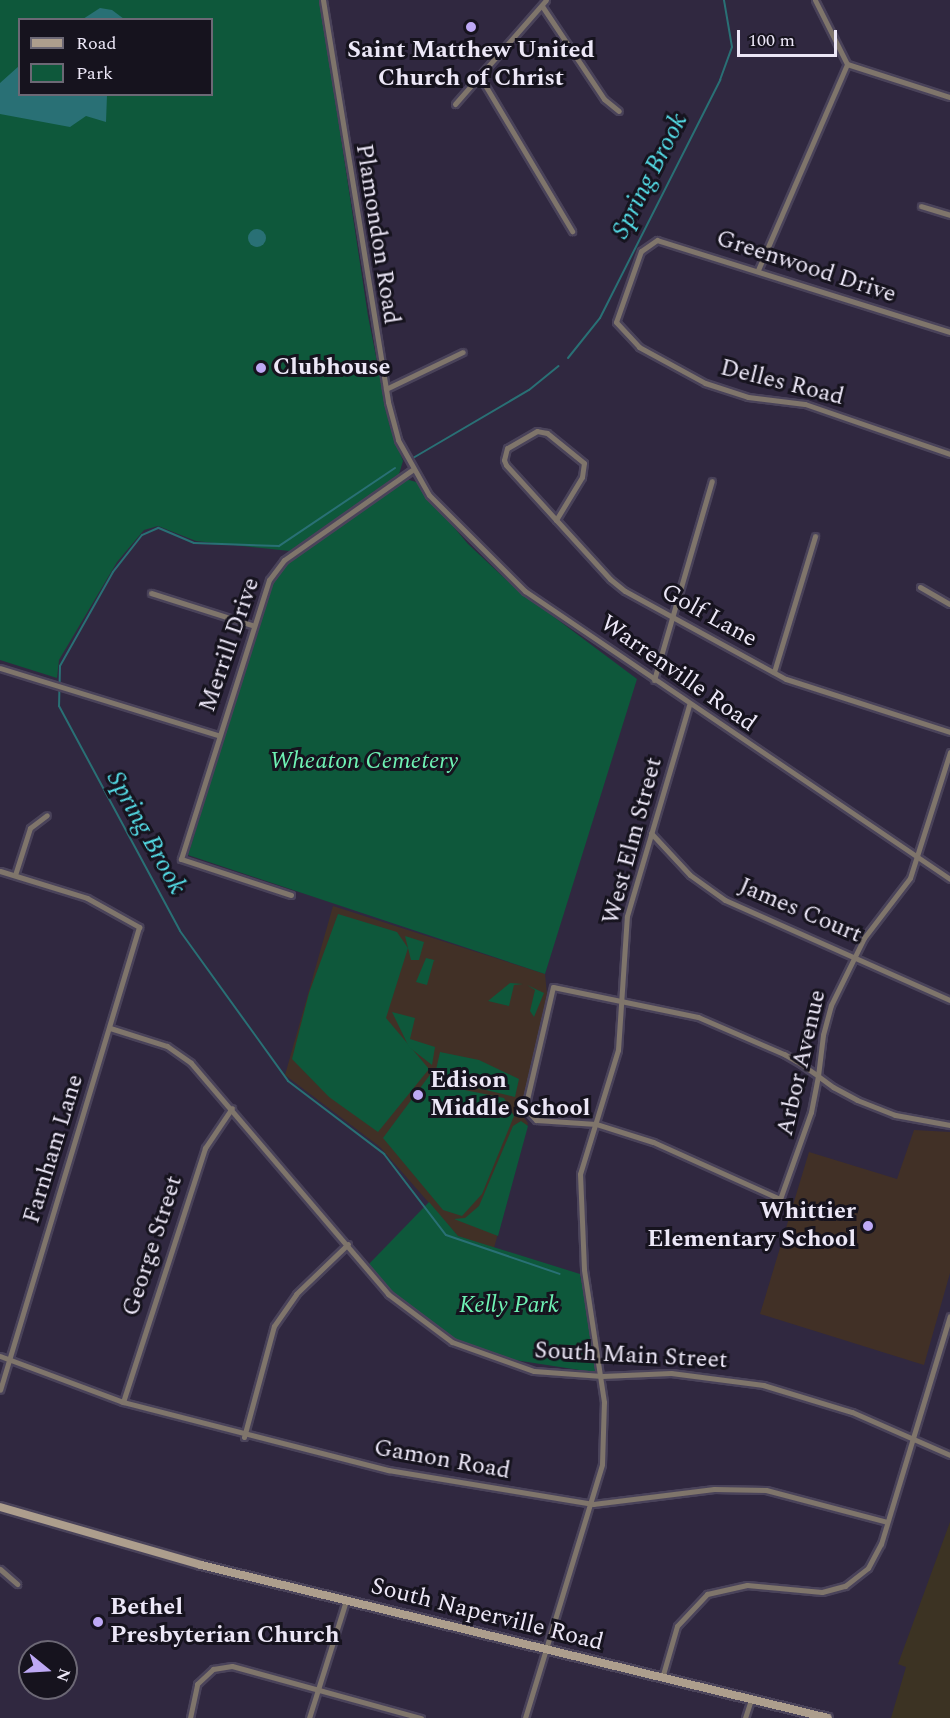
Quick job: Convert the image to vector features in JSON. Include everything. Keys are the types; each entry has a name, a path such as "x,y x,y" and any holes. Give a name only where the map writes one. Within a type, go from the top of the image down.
{"main road":[{"name":"South Naperville Road","path":"0,1507 346,1601 828,1718"}],"street":[{"name":"Plamondon Road","path":"323,0 386,389 411,470"},
{"path":"455,104 546,0"},
{"path":"815,0 847,64 950,97"},
{"path":"542,6 604,99 619,111"},
{"path":"758,270 847,64"},
{"path":"479,75 572,231"},
{"path":"921,206 950,215"},
{"name":"Greenwood Drive","path":"618,327 641,251 650,242 758,270 950,332"},
{"name":"Delles Road","path":"618,327 650,354 705,383 748,396 805,404 950,454"},
{"path":"386,389 464,352"},
{"name":"Golf Lane","path":"556,519 584,473 581,458 542,431 507,448 503,456 556,519 610,579 671,617 774,672 950,732"},
{"name":"Merrill Drive","path":"291,895 181,859 252,625 269,580 284,560 411,470"},
{"name":"Warrenville Road","path":"411,470 451,522 509,578 689,705 950,879"},
{"path":"654,680 712,481"},
{"path":"774,672 815,536"},
{"path":"920,587 950,604"},
{"path":"151,593 252,625"},
{"path":"0,668 218,735"},
{"name":"West Elm Street","path":"525,1718 593,1504 605,1440 602,1376 584,1269 578,1187 615,1063 623,998 627,915 689,705"},
{"name":"Arbor Avenue","path":"596,1124 692,1158 771,1198 786,1193 818,1076 831,1005 855,954 903,890 918,858 950,752"},
{"path":"0,871 15,875 30,828 47,815"},
{"name":"James Court","path":"651,833 690,876 725,900 855,954 950,1000"},
{"name":"Farnham Lane","path":"0,1390 139,927 132,921 87,898 15,875"},
{"path":"596,1124 536,1120 525,1108 553,987 623,998 719,1025 895,1115 950,1125"},
{"name":"South Main Street","path":"110,1028 176,1051 232,1108 401,1307 452,1342 516,1367 602,1376 671,1373 763,1385 852,1412 950,1455"},
{"name":"George Street","path":"123,1402 205,1148 232,1108"},
{"path":"244,1437 274,1326 296,1294 348,1244"},
{"path":"662,1678 677,1626 707,1594 747,1585 807,1593 845,1586 875,1558 950,1316"},
{"name":"Gamon Road","path":"0,1356 123,1402 244,1437 398,1472 593,1504 751,1488 798,1495 887,1522"},
{"path":"0,1569 17,1584"},
{"path":"309,1718 346,1601"},
{"path":"190,1718 191,1695 201,1679 213,1669 244,1668 421,1718"},
{"path":"745,1718 751,1699"}],"shaded area":[{"path":"100,8 112,10 123,18 85,18"},
{"path":"18,67 18,96 107,96 106,122 86,116 70,127 0,114 0,83"},
{"path":"253,229 261,229 266,234 264,245 253,247 248,242 248,234"},
{"name":"Edison Middle School","path":"333,906 545,974 547,994 522,1115 528,1123 494,1248 458,1236 380,1147 285,1075"},
{"name":"Whittier Elementary School","path":"914,1130 950,1132 950,1273 924,1365 760,1314 809,1152 897,1179"},
{"path":"950,1522 950,1718 891,1718 906,1667 898,1664"}],"green space":[{"path":"0,0 320,0 368,316 390,427 403,461 399,474 290,551 196,541 158,526 144,530 117,562 59,660 57,678 0,660"},
{"name":"Wheaton Cemetery","path":"406,479 416,482 468,544 514,587 637,679 545,974 188,855 273,580 292,559"},
{"path":"338,914 397,932 408,948 386,1018 429,1069 378,1132 329,1097 292,1059 309,993"},
{"path":"405,936 424,942 419,960 411,960"},
{"path":"426,958 434,960 427,985 416,982"},
{"path":"510,983 523,984 514,985 509,1006 488,1001"},
{"path":"527,985 544,993 534,1017 530,1011 535,990"},
{"path":"392,1012 415,1018 410,1039 435,1047 432,1065 409,1047"},
{"path":"440,1052 479,1060 519,1079 515,1097 448,1081 436,1070"},
{"path":"432,1072 455,1088 504,1098 514,1116 482,1194 462,1216 443,1210 383,1138"},
{"path":"521,1121 528,1126 498,1236 454,1219 465,1218 479,1206 513,1126"},
{"name":"Kelly Park","path":"429,1202 458,1236 580,1274 599,1373 495,1357 458,1341 391,1292 367,1266"}],"waterway":[{"name":"Spring Brook","path":"568,358 600,318 720,80 732,47 724,0"},
{"name":"Spring Brook","path":"413,458 529,390 559,366"},
{"name":"Spring Brook","path":"395,468 279,546 194,543 158,528 142,535 113,572 60,666 59,706 180,931 288,1081 384,1154 446,1235 560,1274"}],"place":[{"name":"Saint Matthew United Church of Christ","path":"471,27"},
{"name":"Clubhouse","path":"261,368"},
{"name":"Edison Middle School","path":"418,1095"},
{"name":"Whittier Elementary School","path":"868,1226"},
{"name":"Bethel Presbyterian Church","path":"98,1622"}]}
